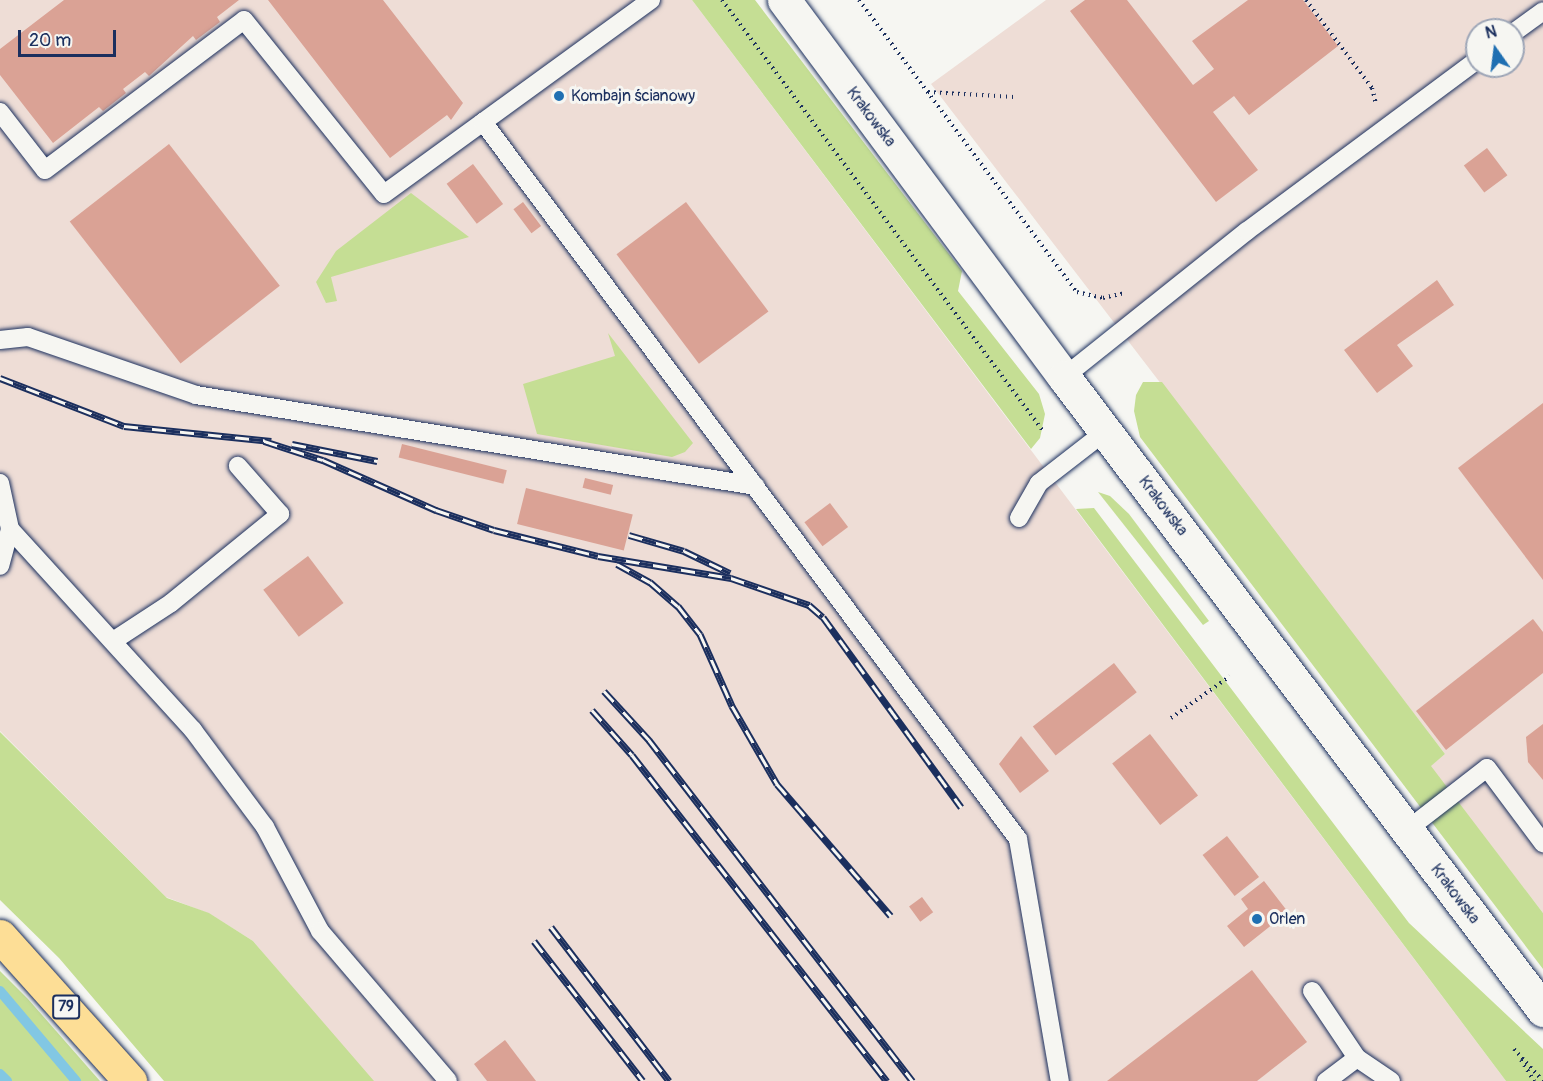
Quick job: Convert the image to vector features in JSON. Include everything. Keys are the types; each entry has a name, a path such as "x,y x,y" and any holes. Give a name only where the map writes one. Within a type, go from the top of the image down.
{"main road":[{"name":"79","path":"0,936 130,1081"}],"street":[{"name":"Krakowska","path":"784,0 1064,377 1543,1010"}],"lane":[{"path":"0,112 45,170 244,20 384,194 651,0"},
{"path":"1525,24 1543,11"},
{"path":"1064,377 1247,231 1465,69"},
{"path":"483,122 1018,839 1060,1081"},
{"path":"0,340 28,337 196,395 756,486"},
{"path":"1019,518 1039,483 1106,431"},
{"path":"113,641 171,603 280,514 238,466"},
{"path":"0,483 10,529 0,566"},
{"path":"10,529 192,730 265,827 320,931 448,1081"},
{"path":"1407,830 1487,768 1543,843"},
{"path":"1312,991 1357,1058 1391,1081"},
{"path":"1326,1081 1357,1058"}],"path":[{"path":"722,0 1044,431"},
{"path":"859,0 1077,292 1102,298 1131,289"},
{"path":"1306,0 1372,88 1377,97 1373,112"},
{"path":"927,92 1014,97"},
{"path":"1171,718 1230,676"},
{"path":"1534,1081 1514,1049 1543,1081"}],"shaded area":[{"path":"0,0 692,0 1506,1081 372,1081 253,941 210,914 166,897 0,731"},
{"path":"1046,0 1543,0 1543,913 1430,766 1445,754 931,84"}],"green space":[{"path":"692,0 755,0 962,271 958,291 1039,394 1045,414 1040,438 1031,449"},
{"path":"411,193 469,237 331,277 337,301 326,303 316,282 336,251"},
{"path":"608,333 693,443 685,452 672,457 537,434 523,384 615,356"},
{"path":"1143,382 1162,382 1445,754 1431,766 1543,913 1543,969 1140,437 1134,411 1136,395"},
{"path":"1098,492 1110,496 1129,514 1209,621 1203,625"},
{"path":"1094,508 1409,923 1543,1049 1543,1081 1506,1081 1076,509"},
{"path":"0,732 167,898 209,913 253,941 374,1081 164,1081 59,958 0,900"},
{"path":"0,971 28,999 100,1081 0,1081"}],"building":[{"path":"64,0 239,0 217,17 220,22 196,40 193,36 149,76 145,72 123,89 126,93 103,111 99,107 53,143 0,75 0,49"},
{"path":"268,0 383,0 463,103 451,120 447,115 390,158"},
{"path":"1085,0 1127,0 1193,85 1214,69 1192,41 1248,0 1303,0 1338,46 1249,115 1234,96 1213,112 1258,170 1216,202 1070,11"},
{"path":"169,144 280,286 181,363 70,222"},
{"path":"1487,148 1507,175 1484,193 1464,165"},
{"path":"473,164 503,204 477,224 447,184"},
{"path":"523,202 541,226 531,233 513,209"},
{"path":"686,202 768,311 699,364 617,254"},
{"path":"1437,280 1454,305 1397,345 1413,366 1377,393 1344,350"},
{"path":"1543,403 1543,580 1458,468"},
{"path":"402,444 507,470 503,484 399,458"},
{"path":"585,478 613,485 611,495 583,488"},
{"path":"526,488 633,515 624,551 517,524"},
{"path":"830,503 848,527 822,546 804,522"},
{"path":"308,556 344,603 299,637 263,590"},
{"path":"1533,619 1543,632 1543,673 1446,750 1416,711"},
{"path":"1114,663 1137,692 1056,756 1033,726"},
{"path":"1543,724 1543,780 1528,762 1526,737"},
{"path":"1150,734 1198,795 1160,825 1112,764"},
{"path":"1021,736 1049,771 1020,793 999,764"},
{"name":"Orlen","path":"1227,836 1259,877 1235,896 1203,855"},
{"name":"Orlen","path":"1264,881 1288,912 1244,947 1227,926 1248,909 1241,899"},
{"path":"922,897 933,912 920,922 909,906"},
{"path":"1252,970 1307,1042 1257,1081 1107,1081"},
{"path":"505,1040 536,1081 487,1081 474,1064"}],"waterway":[{"path":"0,991 76,1081"},
{"path":"0,1074 7,1081"}],"railway":[{"path":"0,378 124,426 271,441"},
{"path":"264,441 323,460 436,510 494,530 598,556 731,578 809,605 823,617 961,807"},
{"path":"292,444 377,461"},
{"path":"629,535 684,551 730,573"},
{"path":"617,564 650,582 678,606 700,634 732,706 777,784 891,916"},
{"path":"604,691 649,740 913,1081"},
{"path":"592,710 632,755 887,1081"},
{"path":"551,927 669,1081"},
{"path":"534,941 643,1081"}],"place":[{"name":"Kombajn ścianowy","path":"559,96"},
{"name":"Orlen","path":"1257,919"}]}
